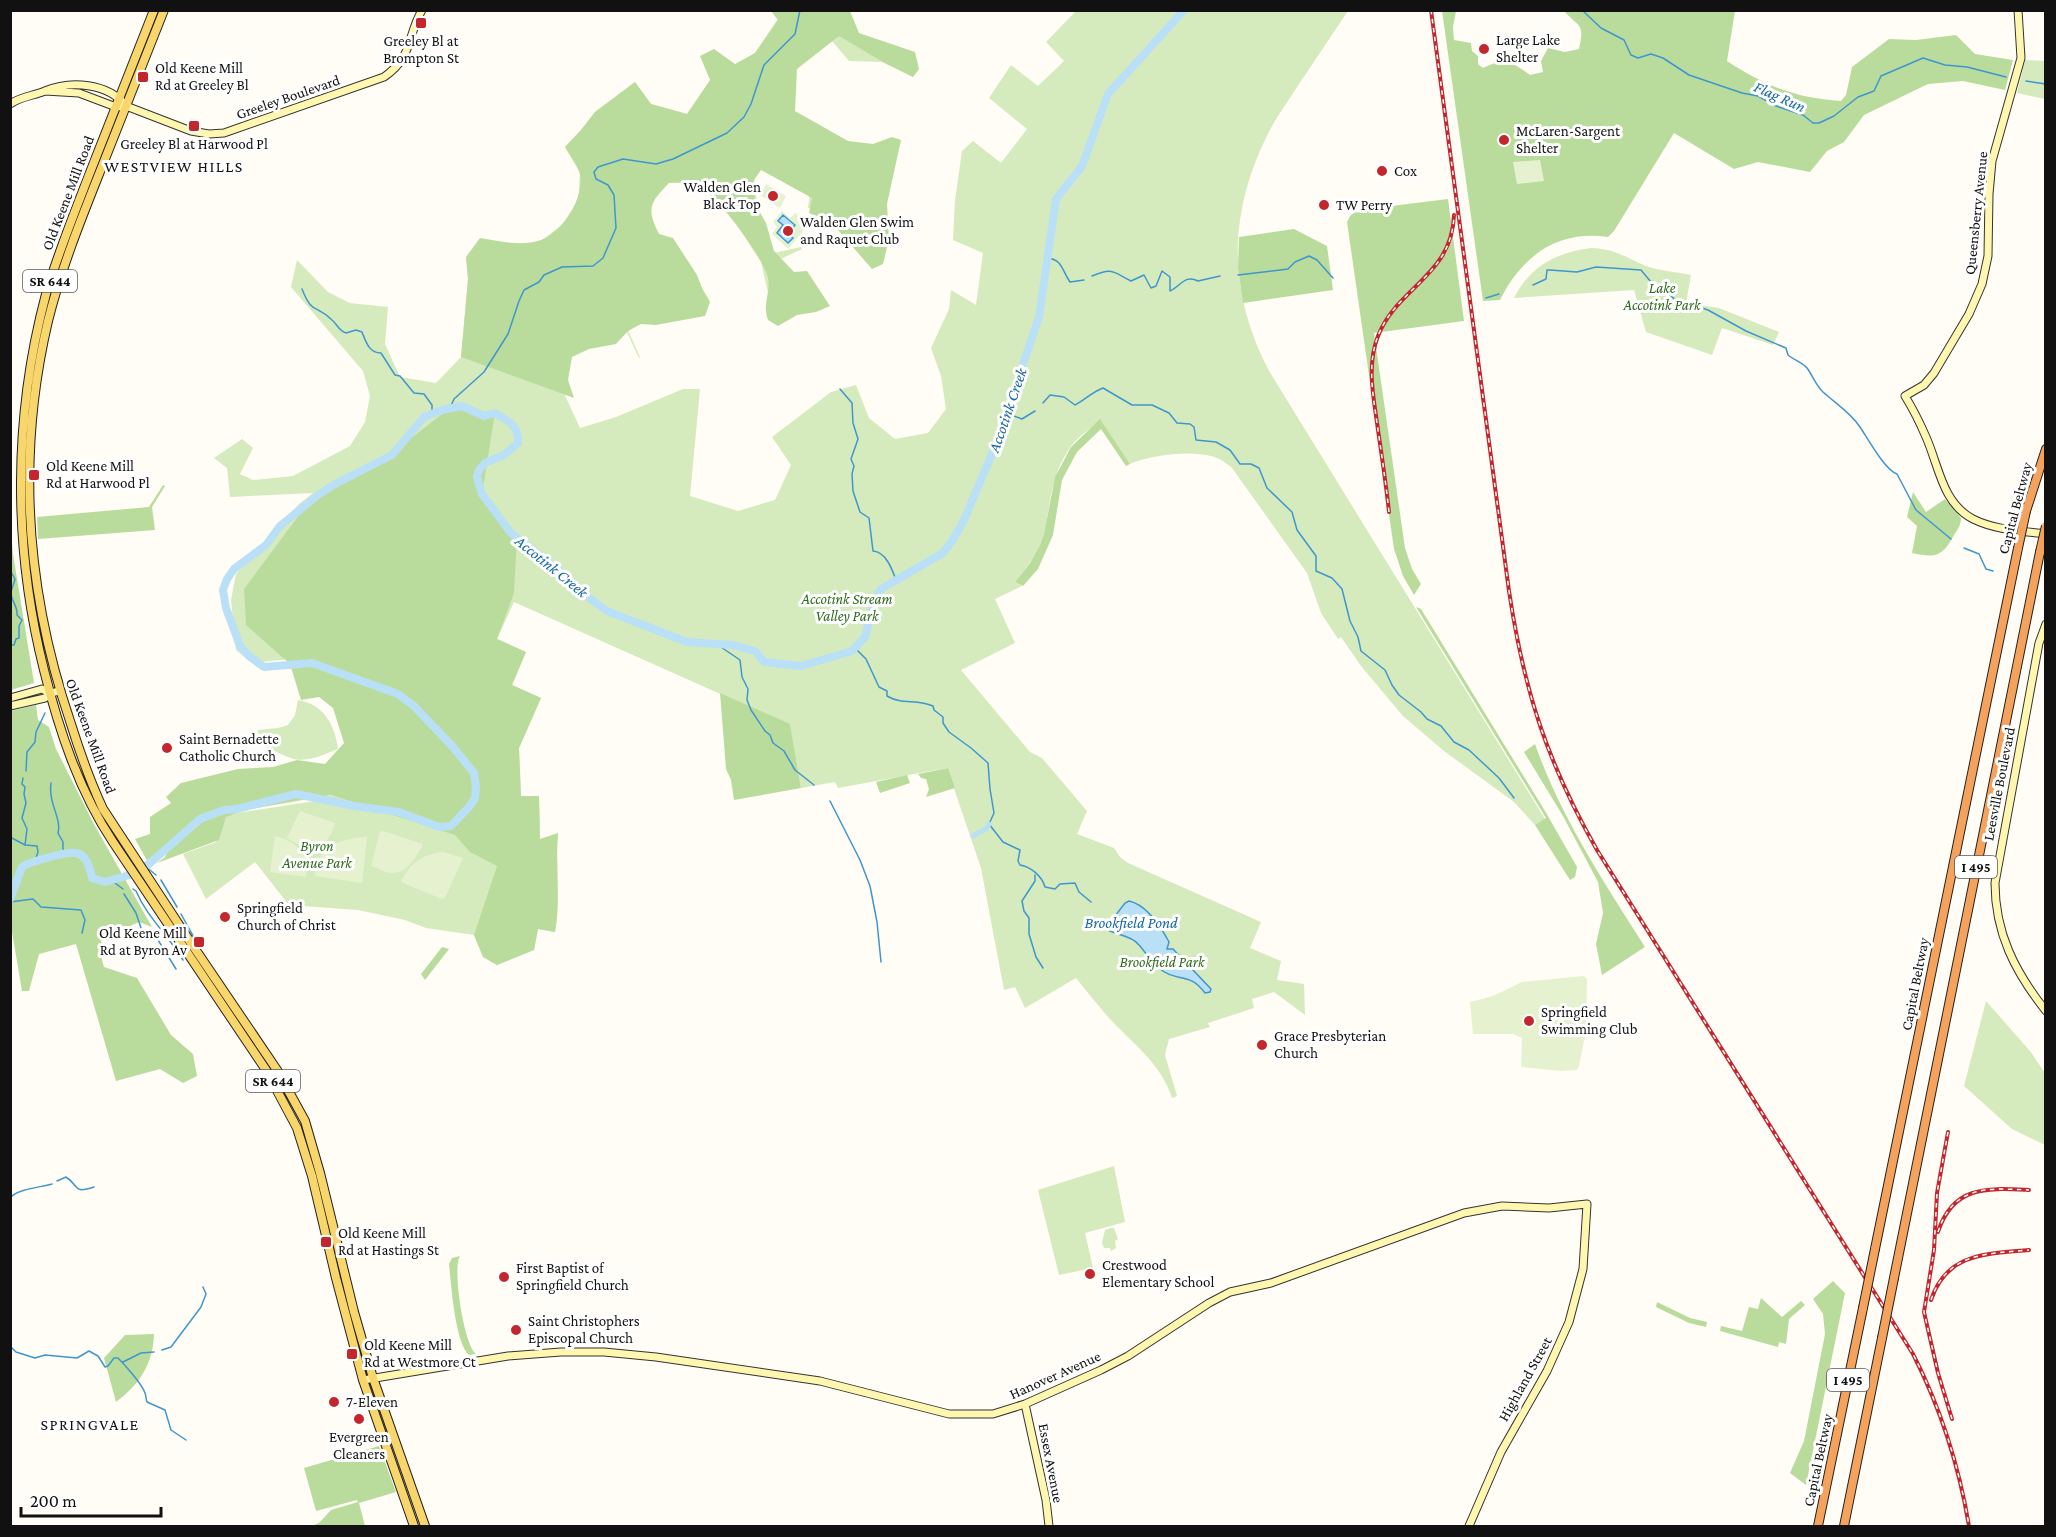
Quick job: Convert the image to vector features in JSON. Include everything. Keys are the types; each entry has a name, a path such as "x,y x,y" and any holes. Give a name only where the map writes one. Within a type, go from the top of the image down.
{"highway":[{"name":"Capital Beltway","path":"1818,1527 2026,511 2046,449"},
{"name":"I 495","path":"1844,1527 2046,526"},
{"path":"1812,1527 1834,1452"}],"main road":[{"name":"Old Keene Mill Road","path":"154,10 52,274 32,357 24,413 20,490 23,549 33,625 50,693 72,759 101,824 278,1070 304,1121 320,1173 354,1312 373,1378 425,1527"},
{"name":"Old Keene Mill Road","path":"164,10 60,279 45,339 33,418 29,490 33,568 40,615 60,691 95,792 111,824 134,858 148,887 266,1070 297,1128 312,1176 363,1380 414,1527"}],"street":[{"name":"Greeley Boulevard","path":"45,91 79,93 116,107 126,106 199,133 219,134 384,77 396,67 407,52 422,10"},
{"name":"Queensberry Avenue","path":"2018,10 2020,58 1992,162 1988,256 1982,284 1969,314 1931,378 1905,396 1926,435 1945,488 1957,506 1971,518 1986,524 2046,534"},
{"name":"Greeley Boulevard","path":"10,104 23,96 57,86 74,84 87,86 120,98"},
{"path":"120,98 126,106"},
{"name":"Leesville Boulevard","path":"2046,624 2039,643 1996,872 1995,894 2001,930 2010,957 2019,975 2046,1011"},
{"path":"10,698 42,689 50,693"},
{"path":"10,706 45,698 50,693 60,691"},
{"name":"Hanover Avenue","path":"363,1380 508,1356 604,1352 672,1359 820,1381 949,1414 993,1414 1071,1385 1128,1356 1209,1303 1230,1292 1271,1283 1471,1211 1502,1206 1549,1208 1587,1204"},
{"name":"Highland Street","path":"1469,1527 1494,1465 1547,1371 1566,1329 1583,1269 1587,1204"},
{"name":"Essex Avenue","path":"1025,1404 1046,1500 1049,1527"}],"green space":[{"name":"Lake Accotink Park","path":"1563,10 1735,11 1727,61 1768,84 1795,94 1841,101 1846,95 1852,67 1889,39 1916,40 1956,35 1975,54 2013,60 2005,90 1963,81 1928,84 1864,115 1844,142 1827,151 1810,172 1758,162 1734,169 1674,133 1614,231 1608,237 1573,238 1543,249 1519,271 1500,300 1483,301 1442,11 1456,11 1453,27 1454,40 1471,43 1472,51 1478,56 1478,64 1483,68 1497,62 1508,62 1530,75 1543,72 1541,61 1548,48 1565,52 1579,49 1581,30"},
{"path":"771,11 850,11 859,33 915,52 919,69 913,77 839,36 797,69 795,111 848,141 873,144 892,137 901,140 887,204 889,239 883,264 872,269 831,222 809,213 812,198 761,170 754,180 755,204 766,223 774,251 794,272 807,271 830,306 816,312 797,315 778,326 768,320 766,314 769,283 765,269 759,257 722,207 705,191 697,187 669,183 654,201 652,218 659,234 673,238 697,275 710,302 705,316 656,325 641,324 628,331 616,344 589,349 572,357 568,380 574,398 461,357 468,279 466,257 480,238 526,243 549,236 565,221 580,191 579,171 565,147 595,112 635,82 651,104 687,114 710,80 700,56 714,49 735,64 755,53 778,20"},
{"name":"Accotink Stream Valley Park","path":"783,11 859,34 919,69 913,77 882,62 849,61 832,41 796,69 794,111 850,217 808,208 810,193 748,160 769,254 801,247 802,249 772,263 775,323 761,262 702,171 668,172 638,206 623,319 640,357 621,319 557,347 562,389 580,428 616,417 683,389 700,389 690,496 738,511 775,500 791,465 772,437 831,392 856,385 869,418 895,439 928,433 946,409 941,376 931,348 949,309 951,290 976,305 983,253 953,240 955,200 962,151 973,141 1001,163 1027,129 989,98 1011,65 1038,86 1064,61 1046,42 1076,11 1348,11 1275,121 1257,157 1240,218 1239,279 1245,309 1255,340 1269,371 1545,819 1535,825 1514,802 1444,751 1403,716 1361,666 1341,637 1338,639 1321,613 1307,573 1232,468 1214,457 1192,453 1158,456 1130,464 1100,420 1075,441 1058,470 1042,541 1032,560 1015,582 1022,586 995,599 1015,643 961,670 1030,752 1042,758 1087,811 1077,834 1114,848 1128,863 1261,922 1250,948 1281,961 1277,980 1304,984 1305,1015 1274,992 1252,999 1254,1008 1208,1023 1210,1027 1169,1039 1165,1055 1177,1096 1172,1098 1154,1064 1109,1018 1076,978 1025,1008 1015,987 1004,990 981,868 947,768 838,788 835,782 801,788 790,725 514,602 497,639 526,652 512,685 541,698 519,748 521,796 539,796 540,839 546,839 558,833 558,907 555,932 538,929 534,950 497,965 483,957 474,935 426,928 405,920 358,910 289,905 255,862 206,899 183,854 216,842 224,815 315,801 331,795 423,809 290,659 252,663 236,650 231,600 236,574 299,504 313,493 230,497 227,468 214,458 242,439 253,448 240,474 253,480 293,476 350,446 365,422 370,396 363,371 291,287 297,260 328,292 350,303 388,307 385,344 400,377 436,383 461,357 468,279 466,257 506,259 542,240 562,225 578,201 580,173 565,147 595,112 635,82 651,104 687,114 717,71 735,83"},
{"path":"2025,60 2045,61 2045,99 2017,93"},
{"path":"1540,160 1544,181 1517,184 1513,162"},
{"name":"Walden Glen Black Top","path":"766,184 786,196 780,208 760,195"},
{"path":"1448,199 1464,321 1374,333 1405,548 1412,569 1421,584 1414,595 1403,576 1394,549 1347,222 1355,212 1365,213 1367,209"},
{"name":"Walden Glen Swim and Raquet Club","path":"782,211 790,218 795,213 801,218 798,223 805,229 788,249 772,234 777,227 773,222"},
{"path":"1294,229 1327,246 1333,290 1243,303 1238,268 1239,237"},
{"name":"Lake Accotink Park","path":"1591,248 1615,252 1654,268 1691,275 1686,303 1719,308 1779,332 1773,345 1722,328 1712,355 1646,332 1634,290 1514,298 1520,287 1545,263 1567,253"},
{"path":"450,408 495,413 482,494 517,538 514,593 497,639 526,652 512,685 541,698 519,748 521,796 539,796 540,839 558,833 558,907 555,932 538,929 534,950 497,965 483,957 474,935 497,866 470,852 455,835 331,795 245,810 226,817 219,840 157,863 165,857 169,848 149,864 135,839 150,834 150,817 171,803 166,797 181,783 238,769 273,767 297,760 325,764 344,743 333,708 319,697 301,700 290,664 246,625 244,589 309,502 397,449"},
{"path":"1100,419 1130,464 1126,466 1101,429 1077,452 1062,480 1053,535 1038,569 1023,586 1015,582 1040,545 1055,477 1071,447"},
{"path":"163,485 165,486 152,507 155,530 38,539 37,517 149,507"},
{"path":"1913,492 1926,512 1945,499 1961,518 1959,527 1950,542 1938,554 1912,553 1917,526 1907,517"},
{"path":"10,520 13,554 34,683 11,690"},
{"path":"1416,607 1421,609 1577,867 1575,877 1570,880 1535,825 1546,818"},
{"path":"720,693 790,724 801,788 734,800 731,780 726,769"},
{"path":"298,700 314,706 326,717 334,731 338,749 314,758 297,760 259,743 258,730 288,725 295,715"},
{"path":"36,705 38,720 49,727 56,749 95,826 152,927 139,922 102,937 100,953 104,967 137,978 171,1035 193,1054 197,1076 183,1083 160,1069 116,1081 76,944 39,954 29,991 22,991 10,920 11,711"},
{"path":"1535,744 1570,824 1645,947 1602,975 1596,944 1603,913 1598,882 1563,816 1524,752"},
{"path":"948,768 955,788 926,797 929,789 926,779 921,778 918,774"},
{"path":"907,775 910,783 880,793 876,782"},
{"path":"300,811 335,823 329,837 318,847 308,850 287,838"},
{"path":"380,832 423,844 406,868 396,873 385,872 371,866"},
{"path":"275,836 289,841 300,850 305,862 306,877 270,872"},
{"path":"367,837 362,883 315,876 316,866 325,851 348,839"},
{"path":"444,852 463,858 445,898 442,899 401,882 408,870 423,857"},
{"path":"442,947 449,949 425,980 421,974"},
{"name":"Springfield Swimming Club","path":"1584,976 1587,979 1586,1031 1577,1070 1560,1071 1521,1067 1522,1038 1513,1034 1473,1034 1470,1002 1493,996 1522,982"},
{"path":"1986,1001 2030,1051 2045,1073 2045,1145 2012,1129 1964,1086"},
{"path":"1114,1166 1125,1222 1085,1233 1093,1268 1059,1275 1038,1190"},
{"path":"1114,1228 1118,1239 1115,1241 1116,1248 1111,1251 1110,1248 1104,1248 1102,1243 1105,1230"},
{"path":"460,1256 457,1275 458,1290 467,1337 476,1354 469,1355 464,1348 457,1326 449,1264 452,1258"},
{"path":"1833,1281 1845,1293 1806,1485 1790,1473 1804,1441 1825,1334 1823,1314 1813,1299"},
{"path":"1761,1298 1782,1317 1801,1301 1805,1305 1789,1319 1786,1344 1779,1342 1778,1347 1720,1331 1721,1326 1742,1331 1749,1307 1758,1309"},
{"path":"1657,1302 1690,1318 1707,1322 1706,1327 1689,1323 1656,1307"},
{"path":"154,1334 151,1355 144,1373 116,1402 104,1358 125,1335"},
{"path":"379,1446 396,1492 359,1503 365,1526 312,1526 319,1523 331,1510 358,1502 357,1500 316,1511 304,1468"}],"water":[{"path":"783,215 795,225 788,234 793,238 788,243 777,233 783,225 778,221"},
{"name":"Brookfield Pond","path":"1129,901 1142,907 1153,917 1169,942 1167,949 1173,949 1211,989 1210,992 1205,993 1188,979 1166,973 1153,963 1135,941 1108,930 1108,925"}],"waterway":[{"path":"450,408 454,399 484,372 508,334 524,290 539,282 544,275 562,267 593,266 603,258 616,228 614,195 608,185 596,179 594,172 598,167 623,159 656,164 673,159 727,133 744,117 751,104 764,65 795,34 800,10"},
{"name":"Accotink Creek","path":"10,899 22,867 32,862 67,853 78,854 87,861 92,878 105,882 129,875 149,864 200,819 224,810 237,809 296,794 354,806 399,812 439,827 451,826 469,807 475,798 474,773 414,706 398,694 312,663 264,667 240,646 226,608 223,590 234,569 266,545 280,526 335,484 392,455 424,417 442,410 462,406 484,416 495,413 515,428 518,443 504,455 485,463 479,470 477,477 482,494 511,533 607,611 687,642 733,645 755,651 764,662 801,666 852,651 865,637 875,598 881,589 943,553 963,522 995,447 1039,317 1056,199 1082,166 1108,94 1184,10"},
{"name":"Flag Run","path":"1582,10 1601,28 1624,40 1631,55 1638,58 1651,54 1663,58 1689,75 1758,96 1776,106 1803,115 1813,123 1819,123 1834,116 1858,97 1874,91 1881,76 1923,58 1945,65 1967,67 2006,77"},
{"name":"Flag Run","path":"2026,81 2046,84"},
{"path":"1238,275 1288,269 1295,262 1309,256 1317,260 1333,278"},
{"path":"1048,258 1057,261 1070,282 1084,280"},
{"path":"1533,285 1546,279 1547,270 1577,272 1596,267 1641,270 1656,288 1675,299 1708,310 1746,331 1786,348 1788,355 1807,368 1823,392 1856,422 1882,461 1897,474 1916,510 1951,539"},
{"path":"1092,276 1109,271 1131,281 1144,275 1151,288 1156,286 1162,271 1170,277 1170,291 1186,280 1198,281 1220,276"},
{"path":"302,289 309,303 327,315 341,330 346,333 356,330 362,332 368,346 377,353 381,353 395,375 400,376 414,393 424,394 432,405 432,414"},
{"path":"1486,298 1499,294"},
{"path":"1043,403 1050,395 1064,397 1075,405 1103,388 1132,405 1152,405 1169,413 1177,423 1190,424 1194,427 1196,440 1216,442 1230,450 1240,464 1251,464 1259,468 1267,488 1292,512 1297,530 1316,556 1316,571 1332,578 1342,589 1361,651 1385,670 1399,695 1427,719 1441,726 1454,742 1469,750 1499,778 1514,798"},
{"path":"840,389 852,403 853,423 858,439 851,459 854,466 853,491 860,512 869,518 873,551 882,554 896,580"},
{"path":"1006,413 1022,419 1035,411"},
{"path":"1964,548 1979,554 1986,569 1993,571"},
{"path":"10,570 15,579 11,594 17,615 22,620 19,626 19,638 16,639 14,645 10,645"},
{"path":"715,643 740,660 751,710 770,735 773,743 784,751 795,770 814,785"},
{"path":"856,649 866,659 879,687 887,691 887,696 933,706 934,710 943,717 943,723 949,732 988,763 994,813 989,824 1003,842 1020,850 1018,861 1020,865 1036,873 1045,887 1055,889 1060,884 1075,883 1079,892 1091,902"},
{"path":"26,771 27,752 35,742 36,732 45,713"},
{"path":"23,778 26,803 22,818 27,829 25,845"},
{"path":"51,783 51,798 58,822 58,833 63,842 63,853"},
{"path":"830,801 860,860 870,886 881,962"},
{"path":"973,836 987,828 989,824"},
{"path":"10,837 25,845 37,846 35,861"},
{"path":"145,866 156,875"},
{"path":"1035,875 1035,881 1022,901 1024,911 1029,918 1029,934 1036,957 1043,968"},
{"path":"111,880 123,889"},
{"path":"161,880 177,907"},
{"path":"133,889 183,960"},
{"path":"124,894 136,913 143,934 158,940 176,969"},
{"path":"10,902 33,899 41,907 81,910 85,920 82,933"},
{"path":"181,914 196,941"},
{"path":"57,1181 66,1177 79,1189 94,1187"},
{"path":"10,1198 24,1190 52,1184"},
{"path":"162,1350 171,1347 201,1307 206,1294 203,1287"},
{"path":"10,1346 16,1352 35,1358 45,1355 77,1358 89,1351 98,1356 105,1367 114,1358 118,1358 140,1385 147,1402 165,1410 171,1430 186,1440"},
{"path":"123,1362 141,1353 154,1352"}],"railway":[{"path":"1431,10 1509,591 1530,694 1551,756 1579,818 1597,850 1913,1354 1948,1438 1969,1526"},
{"path":"1389,512 1372,383 1374,348 1387,319 1444,253 1451,236 1454,215"},
{"path":"1948,1132 1937,1193 1934,1250 1924,1312 1938,1373 1952,1419"},
{"path":"1938,1232 1953,1205 1963,1198 1986,1190 2029,1190"},
{"path":"1931,1300 1938,1284 1947,1272 1958,1264 1984,1255 2029,1250"}],"place":[{"name":"Greeley Bl at Brompton St","path":"421,23"},
{"name":"Large Lake Shelter","path":"1484,49"},
{"name":"Old Keene Mill Rd at Greeley Bl","path":"143,77"},
{"name":"Greeley Bl at Harwood Pl","path":"194,126"},
{"name":"McLaren-Sargent Shelter","path":"1504,140"},
{"name":"Cox","path":"1382,171"},
{"name":"Walden Glen Black Top","path":"773,196"},
{"name":"TW Perry","path":"1324,205"},
{"name":"Walden Glen Swim and Raquet Club","path":"788,231"},
{"name":"Old Keene Mill Rd at Harwood Pl","path":"34,475"},
{"name":"Saint Bernadette Catholic Church","path":"167,748"},
{"name":"Springfield Church of Christ","path":"225,917"},
{"name":"Old Keene Mill Rd at Byron Av","path":"199,942"},
{"name":"Springfield Swimming Club","path":"1529,1021"},
{"name":"Grace Presbyterian Church","path":"1262,1045"},
{"name":"Old Keene Mill Rd at Hastings St","path":"326,1242"},
{"name":"Crestwood Elementary School","path":"1090,1274"},
{"name":"First Baptist of Springfield Church","path":"504,1277"},
{"name":"Saint Christophers Episcopal Church","path":"516,1330"},
{"name":"Old Keene Mill Rd at Westmore Ct","path":"352,1354"},
{"name":"7-Eleven","path":"334,1402"},
{"name":"Evergreen Cleaners","path":"359,1419"}],"district":[{"name":"WESTVIEW HILLS","path":"174,166"},
{"name":"SPRINGVALE","path":"90,1424"}],"park label":[{"name":"Byron Avenue Park","path":"317,854"},
{"name":"Brookfield Park","path":"1162,962"}]}
